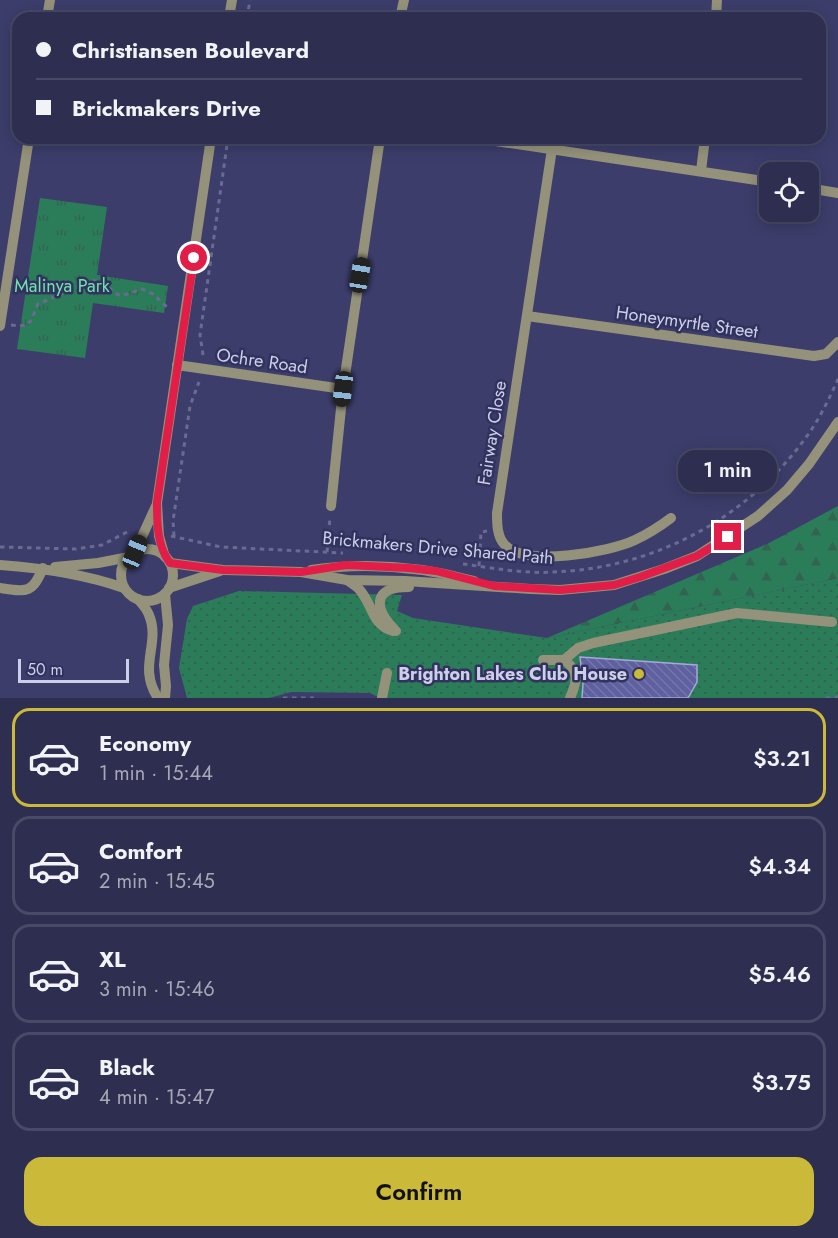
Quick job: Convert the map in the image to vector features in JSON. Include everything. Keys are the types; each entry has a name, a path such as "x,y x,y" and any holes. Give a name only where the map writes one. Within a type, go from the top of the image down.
{"street":[{"path":"0,325 28,144"},
{"path":"165,698 167,591 172,572 159,536 157,502 211,144"},
{"path":"331,506 343,389 379,144"},
{"path":"518,144 759,180"},
{"path":"701,171 704,144"},
{"name":"Fairway Close","path":"498,529 497,513 552,149"},
{"path":"819,190 838,193"},
{"name":"Honeymyrtle Street","path":"527,316 814,356 826,354 838,342"},
{"name":"Ochre Road","path":"177,365 343,389"},
{"path":"43,568 98,563 151,549 167,560 223,570 301,572 347,580 560,590 614,585 697,556 758,516 787,490 810,464 838,422"},
{"path":"157,502 132,554 123,563 121,572 124,588 130,595 138,599 152,600 167,591 223,570"},
{"path":"498,529 504,544 512,550 521,555 546,556 607,549 633,541 671,518"},
{"path":"0,565 43,568 124,588"},
{"path":"301,572 346,565 409,568 436,571 494,586"},
{"path":"0,588 27,590 36,584 43,568"},
{"path":"347,580 360,590 378,623 396,632 383,618 380,610 381,596 386,591 402,586 436,584"},
{"path":"138,599 148,612 152,623 148,671 151,687 158,698"},
{"path":"543,660 564,660 578,648 593,643 737,613 832,622"},
{"path":"564,660 574,669 576,675 577,682 570,698"},
{"path":"382,698 387,673"}],"path":[{"path":"203,355 200,335 227,144"},
{"path":"0,325 26,326 30,324 38,304 98,280 121,296 144,290 168,308"},
{"name":"Brickmakers Drive Shared Path","path":"458,563 523,572 586,570 644,557 697,534 758,492 786,463 808,435 838,380"},
{"name":"Brickmakers Drive Shared Path","path":"199,382 190,406 173,521 174,536 221,547 349,554"},
{"path":"327,552 331,506"},
{"path":"479,566 481,532 498,529"},
{"path":"0,547 75,549 102,545 127,532"},
{"path":"826,698 838,697"},
{"path":"283,698 314,698"}],"green space":[{"name":"Malinya Park","path":"40,198 107,207 97,275 168,286 164,313 93,303 85,358 17,349"},
{"path":"838,506 838,578 547,638 769,543"},
{"path":"838,578 838,698 380,698 370,693 291,692 269,698 187,698 179,668 187,619 193,606 239,591 402,595 397,611 413,618 547,638"}],"building":[{"name":"Brighton Lakes Club House","path":"580,657 697,665 697,682 688,698 582,698"}],"place":[{"name":"Brighton Lakes Club House","path":"639,674"}],"route":[{"path":"194,258 157,502 159,536 165,557 170,563 223,570 301,572 346,565 409,568 436,571 494,586 560,590 614,585 640,577 697,556 728,537"}]}
